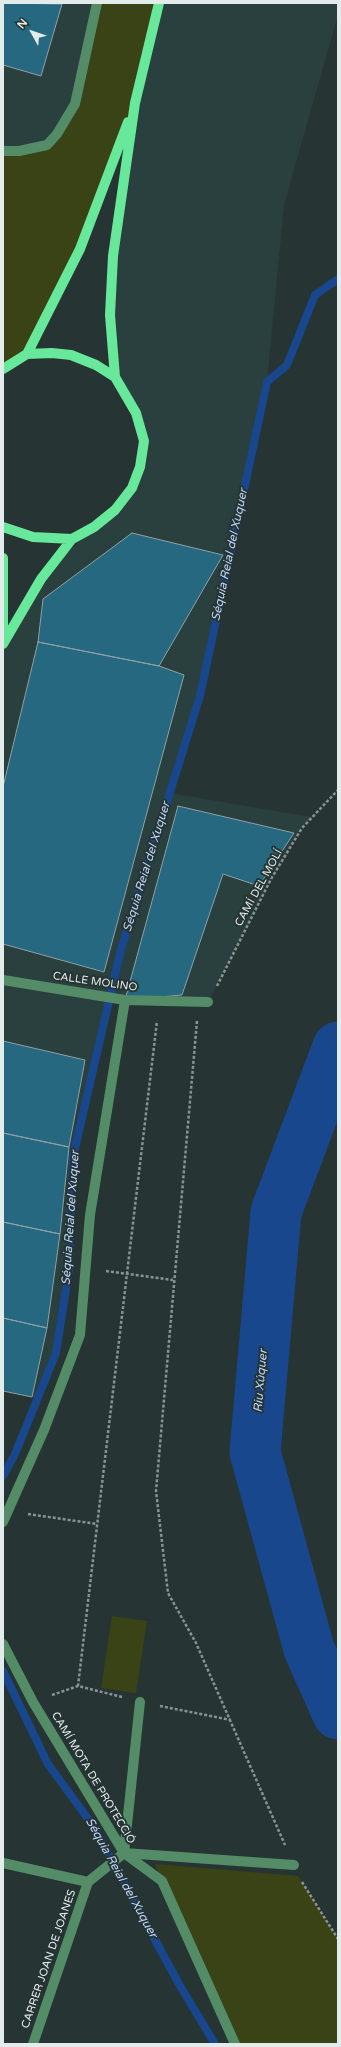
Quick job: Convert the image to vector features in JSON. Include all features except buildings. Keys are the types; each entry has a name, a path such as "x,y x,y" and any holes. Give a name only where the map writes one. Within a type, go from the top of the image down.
{"main road":[{"path":"3,644 41,579 72,539 94,527 115,510 132,488 140,467 144,441 136,413 115,377 110,315 112,256 135,103 159,3"},
{"path":"27,354 80,249 135,103"},
{"path":"3,369 27,354 52,353 71,355 96,365 115,377"},
{"path":"3,527 33,537 72,539"},
{"path":"3,558 3,630"}],"street":[{"path":"3,151 20,151 47,145 57,134 75,104 97,3"},
{"name":"CALLE MOLINO","path":"3,980 125,1000 204,1002"},
{"path":"3,1522 44,1430 80,1335 90,1215 125,1000"},
{"name":"CAMÍ MOTA DE PROTECCIÓ","path":"3,1644 33,1702 124,1853 162,1881 235,2044"},
{"path":"124,1853 140,1702"},
{"path":"3,1863 88,1882 124,1853 294,1865"},
{"name":"CARRER JOAN DE JOANES","path":"33,2044 88,1882"}],"path":[{"name":"CAMÍ DEL MOLÍ","path":"204,1002 271,880 302,828 338,790"},
{"path":"78,1686 160,1000"},
{"path":"204,1002 173,1280 156,1491 168,1593 196,1643 298,1876 338,1939"},
{"path":"85,1269 173,1280"},
{"path":"8,1511 98,1524"},
{"path":"33,1702 78,1686 140,1702 231,1720"}],"shaded area":[{"path":"3,3 97,3 75,104 47,145 3,151"},
{"path":"159,3 338,3 338,15 284,205 267,382 200,696 170,793 312,817 302,828 271,879 208,1002 110,997 73,1157 69,1270 56,1353 38,1398 3,1391 3,644 41,579 132,488 144,441 115,377 110,315 135,103"}],"green space":[{"path":"97,3 159,3 135,103 80,249 27,354 3,369 3,151 47,145 75,104"},
{"path":"112,1616 147,1621 136,1693 101,1688"},
{"path":"155,1864 298,1876 338,1939 338,2044 235,2044"}],"waterway":[{"name":"Séquia Reial del Xuquer","path":"3,1476 15,1454 56,1353 69,1270 73,1157 121,949 200,696 267,382 287,365 315,295 338,279"},
{"name":"Riu Xúquer","path":"338,1047 276,1212 255,1452 309,1649 338,1714"},
{"name":"Séquia Reial del Xuquer","path":"3,1671 48,1764 94,1827 179,1984 215,2044"}]}
